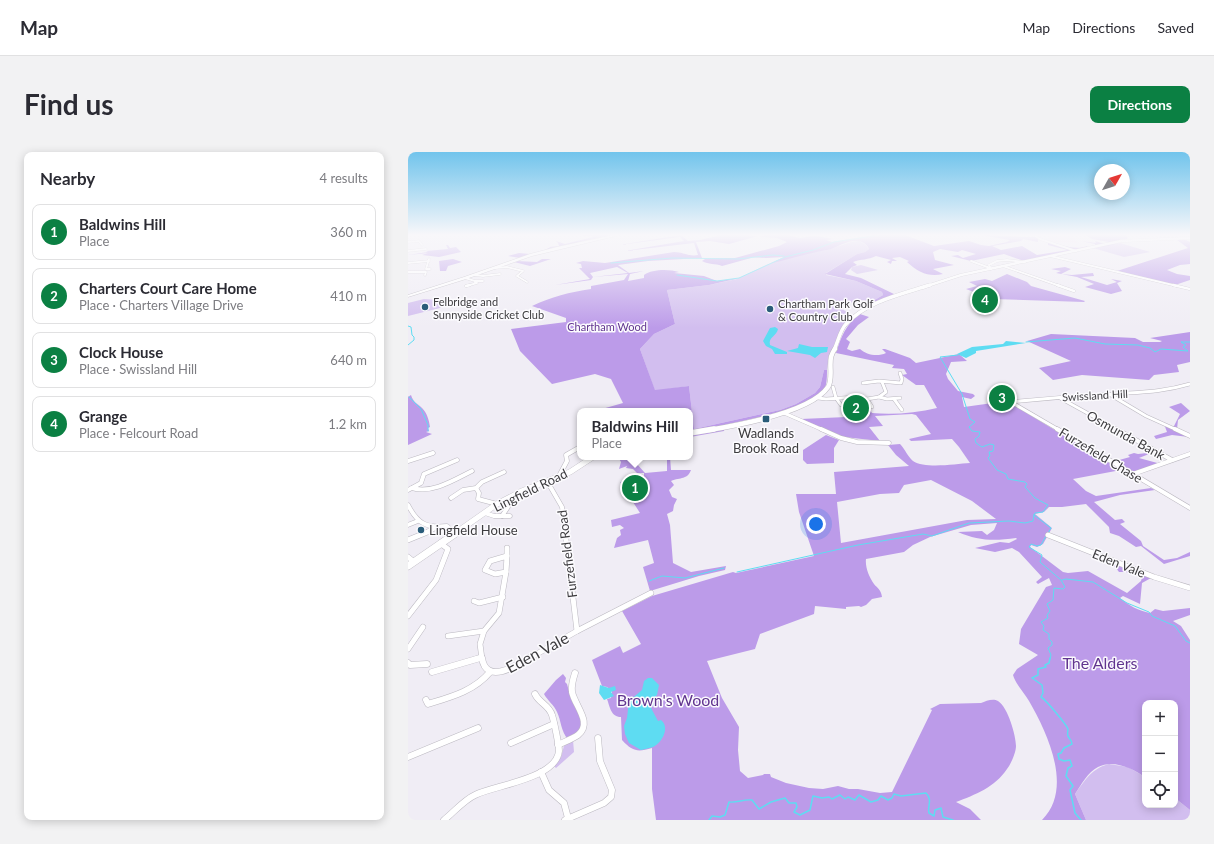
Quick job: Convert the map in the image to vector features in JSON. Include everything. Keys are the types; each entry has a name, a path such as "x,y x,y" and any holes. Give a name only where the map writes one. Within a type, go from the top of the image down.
{"highway":[{"path":"408,296 500,266"}],"street":[{"path":"985,266 990,268"},
{"path":"693,433 778,415 818,398 828,386 831,358 840,335 845,325 858,313 878,302 907,291 954,277 1002,266"},
{"path":"1003,266 1074,291"},
{"path":"1093,266 1190,289"},
{"path":"494,268 507,267 523,271 516,276 527,282"},
{"path":"408,273 426,272 425,275"},
{"path":"475,275 484,276 500,274"},
{"path":"464,278 475,281 483,281"},
{"path":"466,286 477,283 474,282 475,281"},
{"path":"863,383 901,383 902,379 900,373"},
{"path":"879,397 886,392 882,382"},
{"name":"Swissland Hill","path":"1000,403 1060,397 1158,392 1190,384"},
{"path":"833,387 836,398 841,405"},
{"path":"1109,394 1146,416 1190,436"},
{"name":"Osmunda Bank","path":"1060,397 1172,460"},
{"path":"818,398 900,398"},
{"path":"866,399 872,407"},
{"path":"894,399 902,410"},
{"name":"Furzefield Chase","path":"1011,402 1189,507"},
{"path":"784,413 846,440 857,442 889,443"},
{"path":"558,477 567,461 566,454 577,448"},
{"path":"408,461 433,453"},
{"path":"1133,474 1190,454"},
{"path":"410,489 422,481 424,474 458,459"},
{"name":"Lingfield Road","path":"411,564 498,504 522,491 558,477 588,460"},
{"path":"410,489 425,491 454,480 472,471"},
{"path":"451,498 460,491 468,488 476,488 482,482 504,472"},
{"name":"Furzefield Road","path":"547,481 558,496 562,507 574,621 577,631"},
{"path":"476,488 479,493 478,499 498,504"},
{"path":"408,505 418,521"},
{"path":"502,516 508,507"},
{"path":"485,513 510,516"},
{"path":"408,525 418,521 438,527"},
{"path":"408,540 438,527 447,526 455,533"},
{"name":"Eden Vale","path":"1048,535 1154,577 1190,588"},
{"path":"408,616 436,580 448,549 440,543"},
{"path":"490,672 483,665 480,644 484,631 499,613 503,597 506,572 506,548"},
{"path":"506,572 496,574 489,573 486,570 490,561 507,556"},
{"path":"408,557 411,564"},
{"name":"Eden Vale","path":"426,700 428,704 475,687 483,681 490,672 502,672 511,669 577,631 651,593"},
{"path":"474,601 479,603 503,597"},
{"path":"408,649 423,627"},
{"path":"448,636 484,631"},
{"path":"432,672 481,658"},
{"path":"408,663 410,665 427,664"},
{"path":"558,745 579,735 585,727 585,720 571,692 572,679 575,673"},
{"path":"444,820 474,794 522,781 541,772 554,763 558,757 559,751 552,715 549,708 538,701 535,694"},
{"path":"511,743 554,724"},
{"path":"408,757 478,728"},
{"path":"541,772 549,790 563,801 566,808 566,819 608,801 613,794 600,761 598,738"}],"shaded area":[{"path":"764,266 837,266 826,273 826,275 856,281 882,292 883,295 873,301 858,300 855,302 835,305 854,316 845,325 828,363 827,370 824,370 820,387 815,393 796,404 780,410 694,429 693,408 692,408 689,386 655,391 640,349 654,334 675,324 667,290 709,285 737,279"},
{"path":"865,266 878,270 857,274 851,270 852,267"},
{"name":"Felbridge and Sunnyside Cricket Club","path":"424,299 439,300 443,306 408,316 408,303"},
{"path":"573,740 574,752 556,768 554,766 561,757 564,746"},
{"path":"1109,764 1128,767 1142,775 1142,808 1178,808 1178,800 1190,810 1190,820 1086,820 1075,794 1093,772"}],"green space":[{"path":"440,266 448,266 446,271 440,271"},
{"name":"Chartham Wood","path":"582,266 620,266 629,273 644,271 630,274 628,281 644,278 644,275 647,273 661,270 670,270 679,272 674,273 704,276 717,281 740,278 709,285 667,290 675,324 654,334 640,349 655,390 689,386 692,408 606,408 623,403 611,379 595,374 552,384 520,351 511,329 566,322 566,318 532,306 561,295 591,289 591,286 624,280 628,274 593,277 591,280 555,285 590,279 579,268 582,268","holes":["617,267 628,273 593,277 590,273"]},
{"path":"838,266 854,266 845,274 861,278 896,295 880,301 873,301 883,295 882,292 856,281 825,274"},
{"path":"912,266 948,266 933,269 943,274 938,275 924,273"},
{"path":"1132,266 1177,266 1167,270 1177,274 1190,276 1190,280 1175,285 1117,271"},
{"path":"1065,267 1071,269 1061,274 1056,273 1061,271 1051,269"},
{"path":"1093,273 1094,276 1081,277 1107,285 1117,282 1111,279 1122,281 1117,283 1122,291 1111,294 1085,287 1094,284 1077,277 1061,274 1072,275"},
{"path":"1007,274 1027,282 1031,286 1085,301 992,299 966,289 977,286 969,282 985,279 992,281"},
{"path":"860,314 869,317 858,325 846,339 850,342 847,349 852,351 860,349 865,353 876,355 886,353 882,349 885,349 910,358 916,363 959,354 967,361 951,362 946,374 948,379 958,391 973,394 975,396 971,399 962,397 964,407 1007,401 1121,470 1073,479 1086,491 1096,496 1151,488 1155,490 1120,495 1094,502 1115,520 1122,519 1125,522 1120,524 1141,541 1143,546 1164,560 1177,558 1190,552 1190,556 1164,564 1141,546 1136,547 1119,536 1110,533 1109,527 1086,504 1049,507 1044,512 1035,514 1052,528 1043,544 1037,547 1031,545 1030,547 1063,572 1088,571 1127,593 1141,581 1142,578 1126,572 1119,572 1116,568 1110,565 1111,562 1151,578 1142,583 1140,604 1123,596 1120,598 1142,611 1150,613 1155,609 1163,611 1190,608 1190,615 1173,621 1181,626 1190,640 1190,810 1178,800 1178,700 1142,700 1142,775 1116,764 1098,767 1088,775 1075,794 1086,820 1042,820 1051,807 1056,793 1057,777 1054,760 1043,728 1013,675 1017,669 1038,655 1019,644 1021,629 1046,587 1052,585 1049,578 1038,584 1036,582 1042,577 1019,552 1012,548 995,552 975,548 1000,542 1009,543 1017,539 1016,538 987,540 958,532 982,531 987,535 994,530 997,523 971,525 930,537 913,545 904,552 866,559 869,575 874,584 880,590 882,597 872,599 866,605 861,607 846,607 846,609 815,606 814,614 760,634 755,649 707,661 722,698 739,727 738,750 740,771 748,778 770,774 771,777 786,783 809,788 823,789 838,786 880,793 892,792 932,710 930,709 940,704 981,703 992,700 998,701 1002,704 1008,715 1015,736 1016,746 1013,758 1009,767 991,786 956,802 970,809 981,820 656,820 652,789 652,748 636,750 629,747 622,740 621,717 618,717 613,713 607,699 611,698 612,691 607,687 602,686 592,660 620,646 623,653 641,644 622,611 652,596 733,572 736,573 814,556 799,512 796,494 836,494 834,472 909,466 896,455 888,445 900,444 913,461 925,465 970,463 952,439 911,441 909,439 931,434 916,415 875,416 883,426 869,427 880,441 844,437 801,419 869,416 863,407 867,406 872,413 880,414 904,413 937,408 924,385 916,385 902,375 907,374 904,369 892,368 894,365 836,353 845,331 851,322","holes":["931,480 972,501 996,519 967,520 841,543 837,502 880,494 899,493 904,485"]},
{"path":"1190,332 1190,362 1177,365 1179,372 1154,375 1149,380 1082,375 1053,380 1039,368 1071,361 1027,341 1051,334 1135,338 1143,342 1160,342 1162,341 1150,338"},
{"name":"Chartham Wood","path":"824,370 827,370 827,381 825,388 808,402 779,412 725,425 724,431 693,436 693,420 694,429 780,410 796,404 815,393 820,387"},
{"path":"411,395 414,401 426,414 430,427 428,428 429,431 426,432 432,434 408,445 408,397"},
{"path":"1181,403 1190,411 1178,420 1177,429 1189,437 1172,435 1156,439 1154,436 1167,432 1164,424 1173,428 1180,414 1169,407"},
{"path":"826,435 839,440 834,448 834,463 807,464 803,460 803,450"},
{"path":"1134,453 1147,453 1149,454 1139,458 1161,464 1133,474 1112,462 1130,457 1128,455"},
{"path":"620,460 636,460 636,463 645,473 667,471 667,460 670,460 671,470 691,470 686,477 671,481 674,485 669,490 672,497 677,499 673,511 667,514 670,525 673,563 691,572 726,566 725,570 699,576 650,591 643,567 654,563 648,540 614,548 617,538 621,535 620,530 624,528 620,525 612,527 611,520 640,513 633,502 638,503 643,492 627,490 620,482 644,479 644,473 637,473 633,469 626,468 627,466 619,469 621,462"},
{"path":"563,674 566,678 565,682 567,684 571,699 583,720 583,728 568,739 564,733 556,709 544,694"}],"water":[{"path":"775,327 778,329 770,340 770,345 787,352 787,354 775,354 763,341 770,328"},
{"path":"1006,341 1026,343 976,351 976,353 966,358 957,354 972,347 1003,344"},
{"path":"799,344 812,347 828,347 827,352 821,353 815,358 810,355 787,351 798,348"},
{"path":"648,678 652,678 659,685 657,695 652,699 654,704 651,708 658,721 661,720 664,723 665,730 660,742 657,745 641,750 629,743 625,734 624,726 627,718 629,701 642,690 644,681"},
{"path":"600,685 609,688 615,686 616,690 611,692 614,696 604,700 599,693"}],"waterway":[{"path":"677,275 717,281 739,278 765,266"},
{"path":"408,326 411,327 412,335 414,337 414,340 408,345"},
{"path":"1026,342 1075,338 1105,344 1138,345 1150,348 1155,352 1161,349 1188,351 1183,347 1186,345 1181,342 1190,342"},
{"path":"958,355 940,357 962,394 970,419 975,422 969,427 972,431 980,432 979,436 975,439 976,443 982,447 990,444 994,445 993,451 989,452 990,456 988,458 997,470 1006,474 1008,479 1025,482 1027,484 1025,487 1035,498 1048,505 1043,512 1035,513 1034,515"},
{"path":"409,397 421,409 428,425 428,431"},
{"path":"737,572 858,545 923,534 932,536 969,523 1009,521 1025,523 1033,521 1034,515"},
{"path":"1034,515 1051,528 1048,533"},
{"path":"1046,536 1041,545 1037,546 1031,544 1029,547 1042,555 1040,562 1061,580 1065,587 1063,589 1054,588 1053,600 1047,604 1050,611 1047,615 1048,618 1041,622 1044,626 1043,630 1049,634 1049,639 1052,642 1052,645 1048,648 1051,655 1050,659"},
{"path":"649,581 662,576 685,578 724,568"},
{"path":"1062,580 1066,579 1093,582 1127,603 1149,612 1152,616 1175,626 1186,641 1190,643"},
{"path":"1050,658 1049,663 1045,665 1046,667 1038,669 1038,675 1032,678 1042,685 1043,693 1041,697 1056,712 1068,729 1068,737 1072,741 1072,744 1064,748 1061,753 1058,754 1059,759 1064,761 1070,760 1072,766 1068,768 1066,776 1073,786 1070,790 1075,813 1081,820"},
{"path":"709,820 712,816 720,817 725,815 729,802 752,800 759,809 771,802 785,798 789,803 796,803 797,807 794,812 800,815 810,810 813,796 822,798 829,797 832,799 840,795 845,799 848,797 855,800 859,795 871,802 878,800 881,796 888,800 892,798 894,794 901,796 926,793 929,798 929,813 934,816 935,810 941,808 943,817 953,820"}],"place":[{"name":"Grange","path":"985,300"},
{"name":"Felbridge and Sunnyside Cricket Club","path":"425,307"},
{"name":"Chartham Park Golf & Country Club","path":"770,309"},
{"name":"Clock House","path":"1002,398"},
{"name":"Charters Court Care Home","path":"856,408"},
{"name":"Wadlands Brook Road","path":"766,419"},
{"name":"Baldwins Hill","path":"635,488"},
{"name":"Lingfield House","path":"421,530"}],"park label":[{"name":"The Alders","path":"1100,662"},
{"name":"Brown's Wood","path":"668,699"}]}
